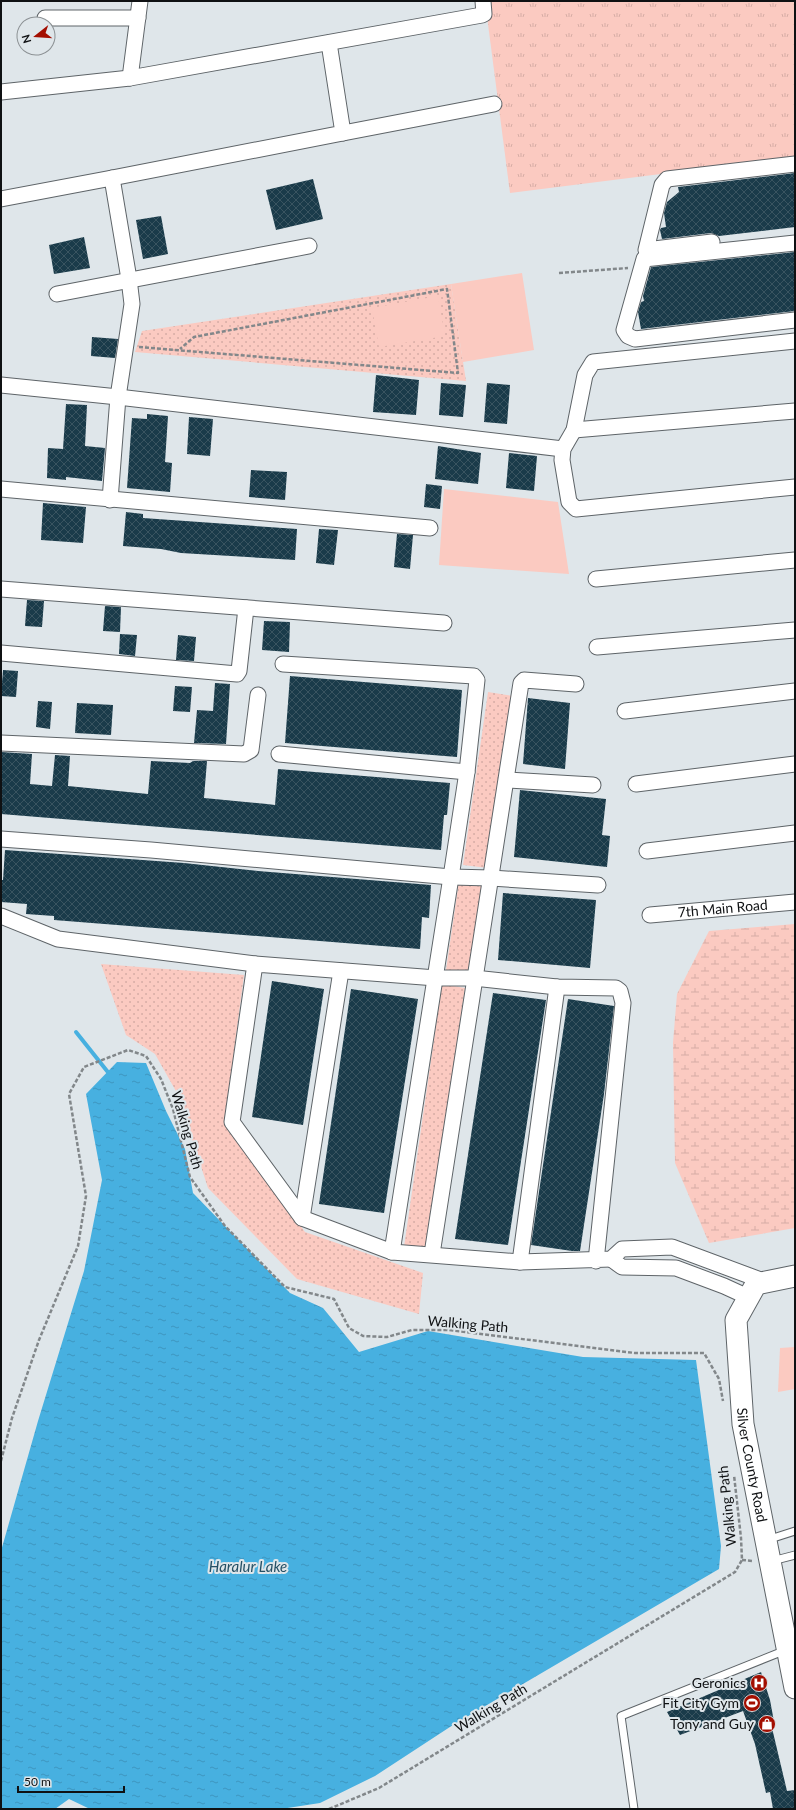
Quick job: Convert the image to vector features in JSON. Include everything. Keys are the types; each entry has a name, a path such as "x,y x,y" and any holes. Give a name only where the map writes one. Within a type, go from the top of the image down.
{"street":[{"path":"130,78 140,1"},
{"path":"1,92 130,78 484,15 483,1"},
{"path":"56,18 138,18"},
{"path":"329,43 343,133"},
{"path":"1,199 494,104"},
{"path":"795,164 667,179 662,185 646,250 795,233"},
{"path":"110,500 118,397 127,346 132,304 112,178"},
{"path":"795,243 644,259 624,330 628,336 635,339 795,320"},
{"path":"57,294 129,279 309,246"},
{"path":"795,341 593,362 585,375 574,430 563,449 562,460 569,502 576,509 795,487"},
{"path":"1,385 118,397 563,449"},
{"path":"574,430 795,411"},
{"path":"1,489 430,528"},
{"path":"596,579 795,560"},
{"path":"1,589 444,622"},
{"path":"1,653 237,674 239,671 246,608"},
{"path":"597,647 795,630"},
{"path":"283,664 474,676 477,683 467,772 392,1252"},
{"path":"432,1254 474,978 522,682 524,680 576,684"},
{"path":"625,711 795,691"},
{"path":"1,743 244,754 251,750 258,694"},
{"path":"279,754 467,772"},
{"path":"636,784 795,764"},
{"path":"507,780 593,786"},
{"path":"647,851 795,833"},
{"path":"1,839 151,850 451,877 598,885"},
{"name":"7th Main Road","path":"650,915 795,902"},
{"path":"1,916 58,939 255,964 436,978 474,978 557,987 616,988 620,991 623,997 603,1260"},
{"path":"255,964 232,1122 302,1218 392,1252 520,1262 603,1260 622,1267 676,1268 724,1286 748,1297"},
{"path":"302,1218 341,971"},
{"path":"520,1262 557,987"},
{"path":"603,1260 622,1249 672,1247 766,1282"},
{"name":"Silver County Road","path":"795,1276 756,1284 736,1320 743,1424 795,1688"}],"lane":[{"path":"765,1540 795,1531"},
{"path":"770,1562 795,1555"},
{"path":"634,1809 621,1716 788,1649"}],"path":[{"path":"559,273 641,267"},
{"path":"127,346 180,349 458,373 447,289 194,337 180,349"},
{"name":"Walking Path","path":"1,1461 12,1418 39,1340 78,1246 86,1196 69,1094 84,1067 128,1050 146,1056 161,1079 173,1109 190,1177 225,1226 285,1287 334,1299 349,1328 363,1336 387,1337 412,1330 449,1330 635,1353 704,1353 719,1379 724,1408"},
{"name":"Walking Path","path":"329,1809 379,1788 735,1572 742,1560 733,1468"}],"green space":[{"path":"485,1 795,1 795,157 510,193"},
{"path":"522,273 534,350 463,362 451,284"},
{"path":"451,284 466,381 135,352 142,331"},
{"path":"438,296 445,336 379,347 372,308"},
{"path":"444,489 558,502 569,574 439,565"},
{"path":"488,692 513,696 488,868 463,865"},
{"path":"459,881 482,885 469,974 446,970"},
{"path":"795,924 795,1228 709,1243 675,1163 673,1043 677,994 709,931"},
{"path":"101,964 244,975 225,1120 305,1232 423,1273 419,1314 297,1279 208,1188 177,1093 155,1054 126,1035"},
{"path":"442,984 465,988 426,1251 404,1247"},
{"path":"795,1347 795,1389 778,1392 780,1348"}],"water":[{"name":"Haralur Lake","path":"117,1062 146,1063 166,1111 185,1149 193,1193 290,1293 323,1308 359,1352 428,1331 583,1357 696,1360 721,1546 719,1569 453,1725 375,1776 320,1803 281,1809 90,1809 69,1799 55,1809 1,1809 1,1551 38,1421 84,1271 102,1180 86,1094"}],"building":[{"path":"795,173 795,227 719,236 711,233 662,239 660,230 661,228 666,227 664,213 667,202 679,192 678,187"},
{"path":"313,179 323,219 276,230 266,190"},
{"path":"161,216 168,254 143,259 136,220"},
{"path":"84,237 90,268 54,274 49,245"},
{"path":"795,252 795,311 641,329 638,312 641,302 644,301 643,296 651,267"},
{"path":"92,337 118,339 115,358 91,356"},
{"path":"376,375 419,380 416,415 373,412"},
{"path":"441,383 466,385 463,417 439,415"},
{"path":"487,383 510,385 507,424 484,422"},
{"path":"66,404 87,405 85,446 105,448 102,481 66,477 66,480 47,478 48,448 63,449"},
{"path":"147,414 168,416 165,462 172,463 170,492 127,488 132,418 147,419"},
{"path":"189,417 213,419 210,456 187,454"},
{"path":"438,446 481,453 478,484 435,479"},
{"path":"509,453 537,456 534,491 506,488"},
{"path":"251,470 287,472 285,500 249,497"},
{"path":"426,484 442,486 440,509 424,507"},
{"path":"43,503 86,507 83,543 41,540"},
{"path":"126,512 143,514 143,518 297,529 295,560 181,553 161,549 123,546"},
{"path":"319,529 338,530 334,565 316,563"},
{"path":"397,534 413,535 410,569 394,567"},
{"path":"27,600 44,601 42,627 25,626"},
{"path":"105,606 121,607 120,632 103,631"},
{"path":"264,621 290,622 289,652 262,650"},
{"path":"120,634 137,635 135,656 119,654"},
{"path":"178,635 196,637 194,661 176,660"},
{"path":"3,670 18,671 16,697 1,696"},
{"path":"290,676 462,690 457,757 285,743"},
{"path":"215,683 230,684 226,744 194,743 197,710 213,711"},
{"path":"175,686 192,687 190,712 173,711"},
{"path":"528,698 570,703 565,769 523,764"},
{"path":"38,701 52,702 50,729 36,727"},
{"path":"77,703 113,705 111,735 75,733"},
{"path":"1,752 32,754 30,784 52,786 55,755 70,756 68,786 148,794 151,761 190,763 193,761 207,761 204,798 275,805 278,769 450,783 447,815 444,815 441,850 1,814"},
{"path":"520,790 606,799 602,835 610,836 607,867 514,857"},
{"path":"5,850 184,863 258,871 431,885 429,918 422,917 420,949 54,920 54,916 26,914 27,904 1,902 1,880 3,880"},
{"path":"503,893 596,900 590,968 498,960"},
{"path":"272,981 324,989 303,1125 252,1117"},
{"path":"351,989 418,999 384,1213 319,1204"},
{"path":"493,993 546,1000 508,1245 455,1239"},
{"path":"568,999 614,1006 604,1094 580,1251 531,1245"},
{"path":"761,1672 770,1700 775,1727 772,1728 787,1791 795,1790 795,1809 773,1809 770,1792 766,1793 755,1744 743,1711 680,1735 667,1712"}],"waterway":[{"path":"76,1032 111,1076"}],"place":[{"name":"Geronics","path":"759,1683"},
{"name":"Fit City Gym","path":"752,1703"},
{"name":"Tony and Guy","path":"767,1724"}]}
